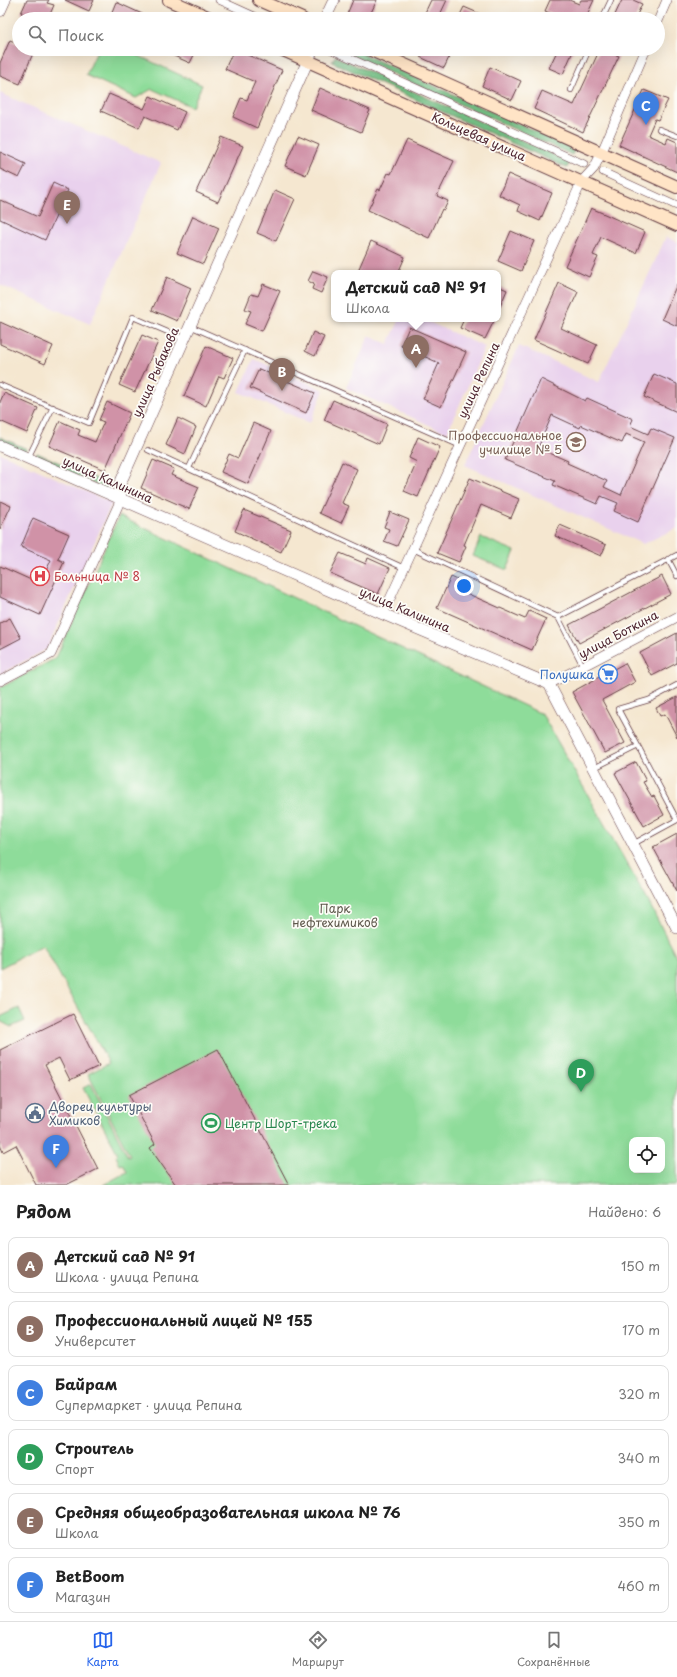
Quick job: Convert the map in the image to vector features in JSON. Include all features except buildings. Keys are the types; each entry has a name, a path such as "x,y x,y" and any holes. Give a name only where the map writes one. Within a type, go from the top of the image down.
{"main road":[{"path":"169,0 196,12"},
{"path":"259,0 286,12"},
{"name":"Кольцевая улица","path":"297,56 582,181 677,225"},
{"path":"384,56 677,187"}],"street":[{"path":"0,11 5,0"},
{"path":"219,0 246,12"},
{"path":"328,12 334,0"},
{"path":"662,12 667,0"},
{"name":"улица Рыбакова","path":"0,681 51,654 121,499 119,486 311,56"},
{"path":"345,56 584,164"},
{"name":"улица Репина","path":"383,614 582,181 594,168 601,154 642,56"},
{"path":"603,172 677,206"},
{"name":"улица Калинина","path":"0,446 383,614 549,684"},
{"name":"улица Боткина","path":"549,684 677,617"},
{"path":"549,684 677,928"}],"lane":[{"path":"605,12 611,0"},
{"path":"571,90 586,56"},
{"path":"659,129 677,136"},
{"path":"0,385 89,422 133,317 184,339"},
{"path":"190,326 460,446"},
{"path":"189,468 245,350"},
{"path":"28,458 53,407"},
{"path":"148,450 405,568"},
{"path":"413,549 558,617 583,666"},
{"path":"558,617 677,555"},
{"path":"668,559 677,576"},
{"path":"633,844 677,820 618,709 649,700 677,685"},
{"path":"593,768 638,746"}],"shaded area":[{"path":"0,93 161,163 90,324 0,285"},
{"name":"Профессиональное училище № 5","path":"666,237 677,242 677,528 643,544 465,465 519,346 599,382"},
{"path":"399,322 429,322 485,347 447,433 346,388 369,336 388,344"},
{"path":"254,359 324,390 310,423 239,392"},
{"name":"Больница № 8","path":"0,453 112,503 47,649 0,674"}],"green space":[{"path":"95,56 139,56 202,85 192,107 152,89 136,98 86,75"},
{"path":"335,56 570,162 567,168 332,62"},
{"path":"353,56 368,56 575,149 572,155"},
{"path":"0,437 27,449 25,453 0,442"},
{"path":"37,453 111,485 109,490 35,458"},
{"name":"Парк нефтехимиков","path":"119,516 542,714 648,901 677,958 677,1185 103,1185 127,1172 123,1164 120,1165 116,1156 118,1154 83,1088 91,1084 128,1157 130,1156 88,1074 109,1063 43,945 0,968 0,688 56,658"},
{"path":"481,537 515,551 507,570 473,556"},
{"path":"19,1008 25,1021 11,1027 0,1021 0,1017"}],"place":[{"name":"Байрам","path":"646,125"},
{"name":"Средняя общеобразовательная школа № 76","path":"67,224"},
{"name":"Детский сад № 91","path":"416,368"},
{"name":"Профессиональный лицей № 155","path":"282,391"},
{"name":"Профессиональное училище № 5","path":"576,442"},
{"name":"Больница № 8","path":"40,576"},
{"name":"Полушка","path":"608,674"},
{"name":"Строитель","path":"581,1092"},
{"name":"Дворец культуры Химиков","path":"35,1113"},
{"name":"Центр Шорт-трека","path":"211,1123"},
{"name":"BetBoom","path":"56,1168"}]}
